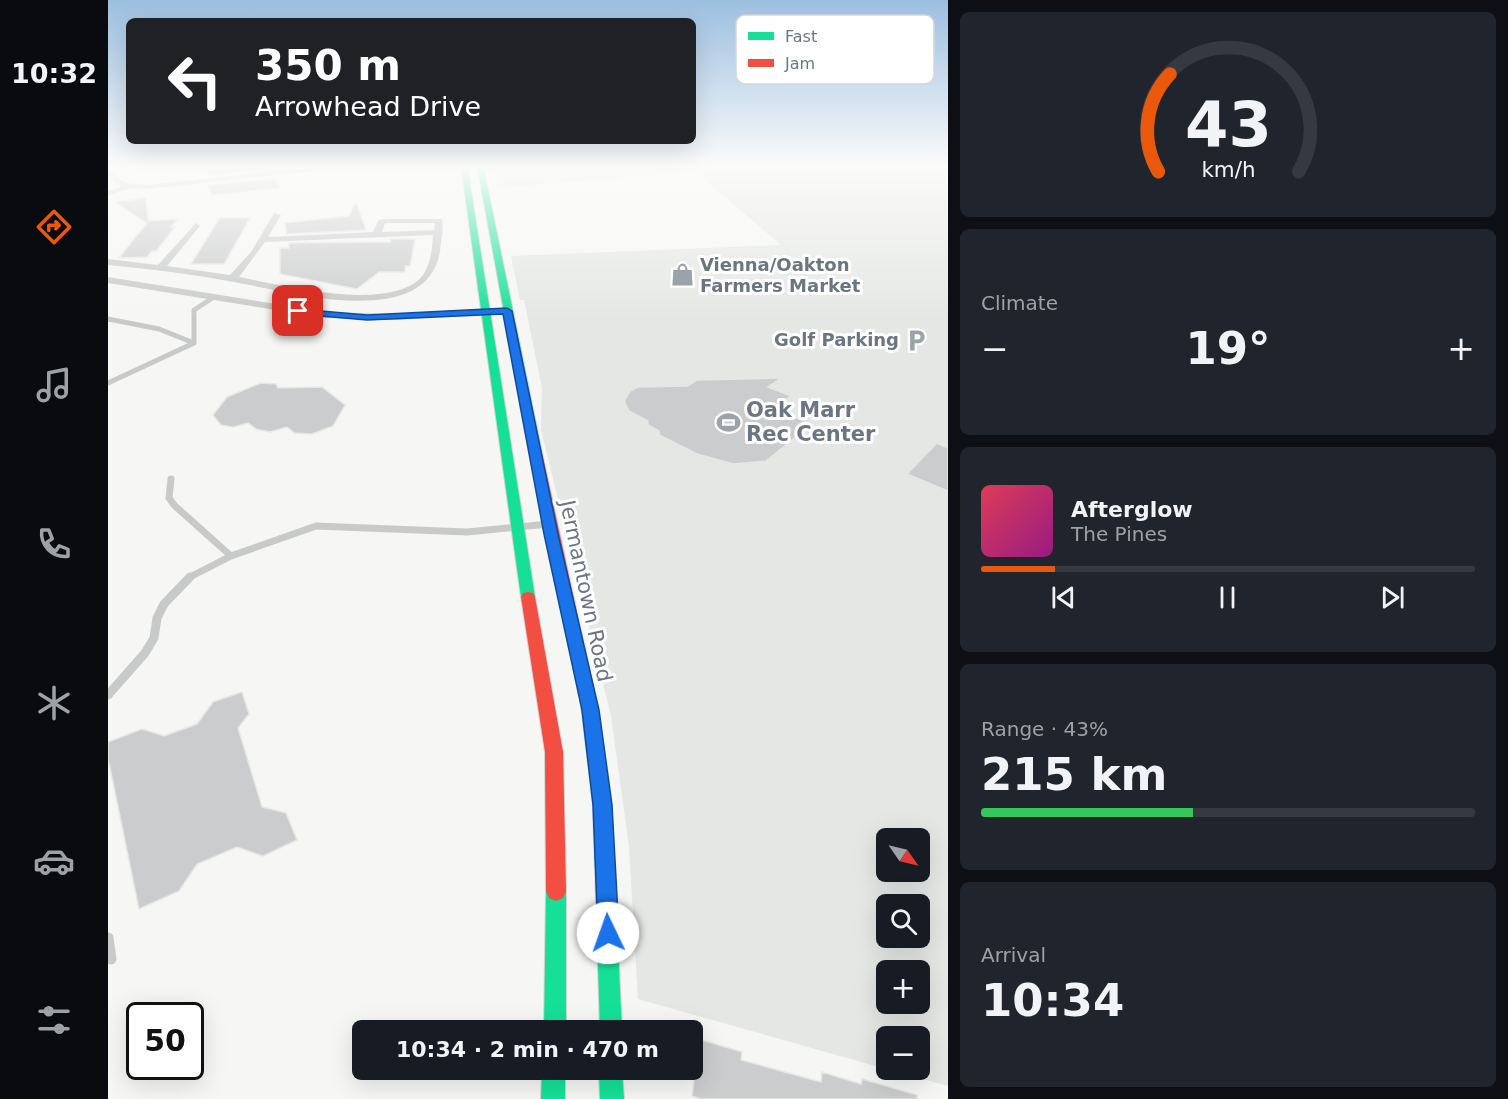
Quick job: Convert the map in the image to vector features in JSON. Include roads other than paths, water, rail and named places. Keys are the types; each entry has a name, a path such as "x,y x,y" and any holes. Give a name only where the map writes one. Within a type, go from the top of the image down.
{"main road":[{"path":"471,216 516,527 554,752 557,834 555,1020"},
{"name":"Jermantown Road","path":"489,216 549,524 591,710 603,805 611,1020"},
{"path":"553,1099 554,1080"},
{"path":"612,1080 612,1099"}],"street":[{"path":"233,278 263,240 276,216"},
{"path":"108,262 233,278 318,295 371,297 408,289 426,277 434,259 439,221 382,221 376,234 263,240"},
{"path":"159,269 196,226"},
{"path":"108,280 298,311 367,318 507,311"},
{"path":"298,311 318,295"}],"lane":[{"path":"194,343 194,310 214,297"},
{"path":"108,319 159,329 194,343"},
{"path":"108,383 194,343"},
{"path":"171,479 169,498 175,506 231,556"},
{"path":"108,695 154,637 157,617 172,595 188,577 208,564 316,526 366,526 467,532 549,524"},
{"path":"108,938 111,959"}],"place":[{"name":"Vienna/Oakton Farmers Market","path":"682,275"},
{"name":"Golf Parking","path":"917,340"},
{"name":"Oak Marr Rec Center","path":"728,422"}]}
